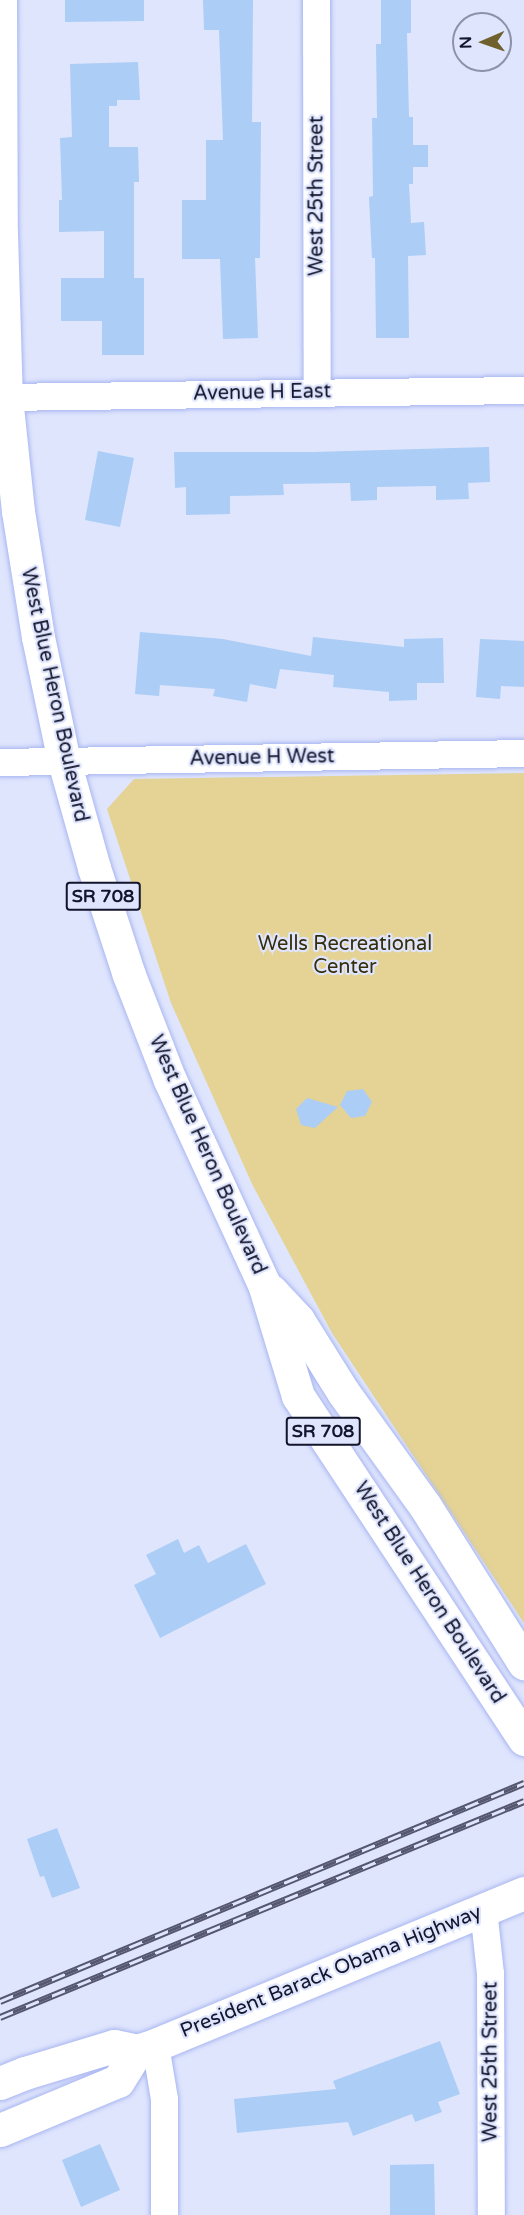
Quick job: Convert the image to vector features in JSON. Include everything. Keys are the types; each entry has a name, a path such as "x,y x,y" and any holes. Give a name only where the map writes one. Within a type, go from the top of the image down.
{"main road":[{"name":"West Blue Heron Boulevard","path":"0,0 3,397 35,622 64,761 94,868 129,975 174,1089 264,1284 298,1396 354,1477 438,1612 524,1739"},
{"name":"West Blue Heron Boulevard","path":"264,1284 298,1320 343,1392 425,1506 524,1663"},
{"name":"President Barack Obama Highway","path":"0,2083 114,2046 146,2048 524,1893"},
{"path":"0,2130 118,2081 146,2048"}],"street":[{"name":"West 25th Street","path":"316,0 318,392"},
{"name":"Avenue H East","path":"3,397 524,390"},
{"name":"Avenue H West","path":"0,762 524,753"},
{"name":"West 25th Street","path":"483,1909 490,1973 491,2215"},
{"path":"146,2048 164,2098 164,2215"}],"green space":[{"name":"Wells Recreational Center","path":"524,773 524,1623 332,1333 253,1186 171,1003 107,809 134,779"}],"building":[{"path":"65,0 144,0 144,21 65,22"},
{"path":"203,0 253,0 252,122 261,122 260,258 255,258 258,338 223,339 220,259 182,259 182,200 206,200 206,140 223,140 219,30 204,30"},
{"path":"381,0 411,0 411,33 407,33 409,117 413,117 413,145 428,145 428,167 413,167 413,184 409,184 411,223 424,222 426,255 408,256 409,338 376,338 375,258 372,258 369,197 373,196 372,118 377,118 376,44 381,44"},
{"path":"138,62 140,100 117,100 117,106 109,106 109,147 138,147 139,182 134,182 134,278 144,278 144,355 102,355 102,321 61,321 61,278 104,278 104,231 59,232 59,200 62,200 60,138 72,137 70,64"},
{"path":"489,447 490,482 468,483 469,499 436,500 436,486 377,487 377,500 351,501 350,483 283,484 284,495 230,496 230,514 186,515 186,487 175,488 174,452 313,452"},
{"path":"98,451 134,458 120,527 85,520"},
{"path":"140,632 223,639 311,656 313,637 404,647 404,639 443,638 444,683 417,683 417,700 389,701 389,692 333,687 334,675 280,669 276,689 250,684 247,702 213,696 215,689 160,685 159,696 135,694"},
{"path":"480,639 524,641 524,687 501,686 500,699 476,697"},
{"path":"363,1089 372,1102 365,1116 351,1118 340,1105 347,1091"},
{"path":"307,1098 338,1107 315,1128 301,1125 296,1109"},
{"path":"178,1539 184,1553 199,1545 208,1563 246,1544 266,1584 160,1638 134,1585 156,1574 146,1555"},
{"path":"57,1828 80,1888 52,1898 44,1876 40,1877 27,1839"},
{"path":"440,2041 460,2094 438,2102 442,2112 415,2122 412,2114 353,2136 348,2122 237,2133 234,2099 336,2089 333,2081"},
{"path":"100,2144 120,2190 81,2207 62,2160"},
{"path":"434,2164 435,2215 390,2215 390,2165"}],"railway":[{"path":"0,2001 524,1783"},
{"path":"0,2017 524,1801"}]}
